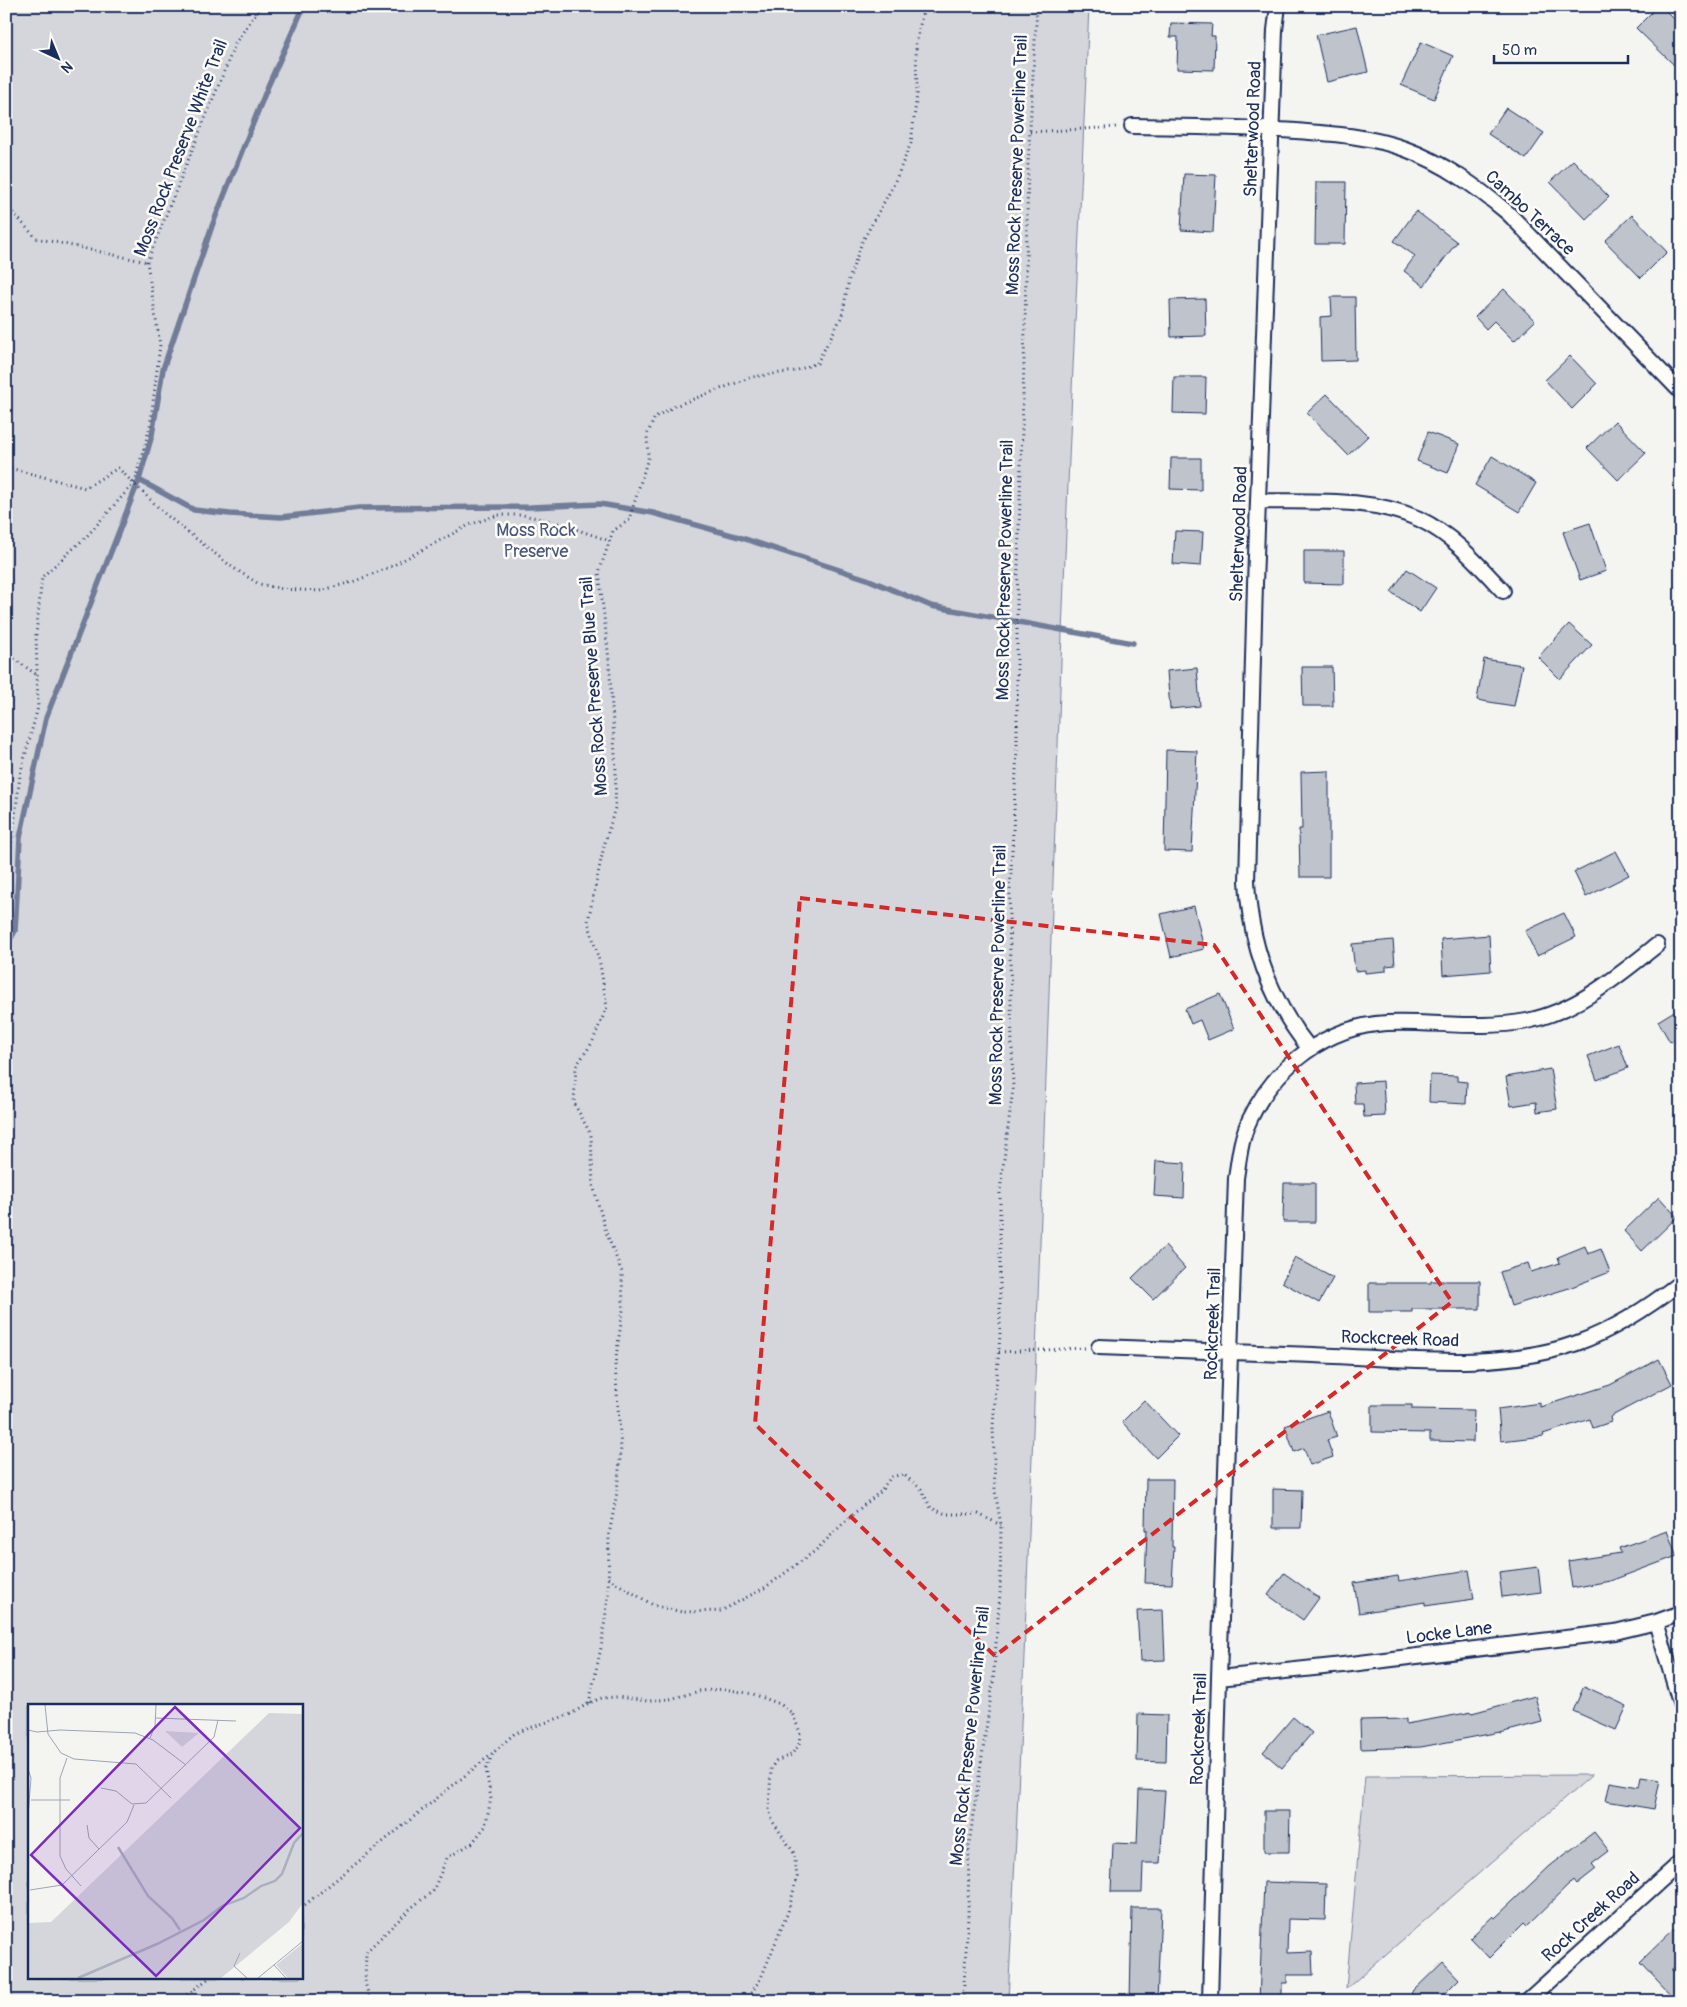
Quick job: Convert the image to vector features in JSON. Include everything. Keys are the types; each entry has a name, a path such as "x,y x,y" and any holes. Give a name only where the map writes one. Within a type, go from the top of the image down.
{"street":[{"name":"Shelterwood Road","path":"1278,6 1275,30 1259,501 1248,843 1248,902 1256,948 1264,972 1294,1030 1309,1048"},
{"name":"Cambo Terrace","path":"1132,126 1272,130 1357,136 1405,149 1457,174 1482,191 1508,213 1681,392"},
{"path":"1259,501 1358,504 1397,511 1420,520 1459,546 1503,591"},
{"name":"Rockcreek Trail","path":"1210,2001 1236,1178 1241,1146 1249,1120 1265,1093 1286,1069 1309,1048 1325,1039 1364,1026 1386,1023 1491,1026 1528,1021 1584,998 1614,979 1657,944"},
{"name":"Rockcreek Road","path":"1099,1347 1450,1360 1512,1358 1576,1343 1621,1324 1653,1304 1681,1282"},
{"name":"Locke Lane","path":"1219,1678 1615,1632 1656,1622 1681,1612"},
{"path":"1656,1622 1681,1706"},
{"name":"Rock Creek Road","path":"1527,2001 1681,1862"}],"path":[{"name":"Moss Rock Preserve White Trail","path":"6,892 20,775 38,707 36,635 42,576 87,536 135,483 150,427 160,345 147,262 236,42 262,6"},
{"name":"Moss Rock Preserve Blue Trail","path":"589,1703 601,1648 608,1598 609,1535 617,1492 621,1448 614,1364 623,1310 622,1272 606,1232 593,1185 591,1135 574,1103 576,1066 592,1043 608,1007 600,964 588,922 604,846 615,808 616,771 609,660 599,572 613,531 629,520 637,498 648,458 647,435 655,417 675,406 752,377 795,371 817,363 842,316 849,278 862,242 893,186 911,144 917,94 916,44 924,6"},
{"name":"Moss Rock Preserve Powerline Trail","path":"963,2001 968,1917 969,1844 993,1682 1000,1593 1001,1525 995,1491 993,1426 999,1352 1000,1191 1013,1089 1009,912 1017,750 1017,592 1030,132 1038,6"},
{"path":"1030,132 1132,126"},
{"path":"6,205 36,238 147,262"},
{"path":"6,467 85,488 118,468 165,514 232,567 259,584 283,590 320,591 356,581 390,567 469,525 498,515 523,515 554,522 610,541"},
{"path":"6,653 37,675"},
{"path":"999,1352 1099,1347"},
{"path":"608,1578 653,1605 682,1612 721,1611 766,1587 815,1550 880,1492 891,1477 903,1474 922,1489 931,1508 946,1514 978,1514 1001,1525"},
{"path":"302,1907 493,1753 515,1733 571,1714 589,1703 602,1698 617,1696 648,1701 670,1700 700,1690 724,1689 753,1694 780,1704 792,1713 800,1732 799,1745 791,1755 776,1761 771,1768 769,1810 773,1822 794,1853 797,1877 782,1928 761,1978 746,2001"},
{"path":"370,2001 364,1982 366,1952 411,1908 434,1891 447,1858 472,1843 485,1827 490,1799 486,1769 493,1753"},
{"path":"179,2001 206,1980"}],"highlighted area":[{"path":"800,898 1214,945 1452,1302 995,1656 755,1424"}],"green space":[{"name":"Moss Rock Preserve","path":"6,6 1089,6 1066,540 1030,1520 1008,2001 6,2001"},
{"path":"1592,1775 1346,1989 1365,1776"}],"building":[{"path":"1658,6 1661,6 1681,26 1681,57 1674,65 1636,28"},
{"path":"1171,23 1212,24 1211,36 1215,36 1214,70 1177,69 1178,37 1170,37"},
{"path":"1357,26 1368,72 1327,82 1316,35"},
{"path":"1421,42 1453,56 1434,99 1401,85"},
{"path":"1506,108 1544,133 1526,159 1488,134"},
{"path":"1573,160 1609,197 1586,219 1550,182"},
{"path":"1184,174 1216,175 1213,232 1181,230"},
{"path":"1316,182 1346,182 1345,244 1315,244"},
{"path":"1416,211 1457,242 1424,286 1404,271 1415,256 1394,241"},
{"path":"1632,215 1667,252 1641,278 1605,241"},
{"path":"1504,289 1535,321 1514,341 1494,321 1486,329 1475,317"},
{"path":"1331,297 1355,297 1356,360 1321,361 1320,317 1332,316"},
{"path":"1205,299 1206,336 1171,337 1170,300"},
{"path":"1570,356 1597,384 1572,409 1545,380"},
{"path":"1174,377 1206,377 1205,414 1173,413"},
{"path":"1327,394 1368,436 1348,455 1307,413"},
{"path":"1615,421 1646,453 1618,480 1587,448"},
{"path":"1428,432 1459,444 1448,473 1417,461"},
{"path":"1492,456 1536,483 1519,512 1475,485"},
{"path":"1171,458 1201,458 1201,490 1170,489"},
{"path":"1590,523 1606,571 1580,580 1563,532"},
{"path":"1175,531 1203,532 1201,566 1173,564"},
{"path":"1304,551 1344,551 1344,584 1304,583"},
{"path":"1407,569 1436,588 1420,612 1391,592"},
{"path":"1569,624 1592,645 1560,679 1538,657"},
{"path":"1484,659 1522,665 1514,706 1477,700"},
{"path":"1302,667 1332,667 1333,706 1303,706"},
{"path":"1197,668 1200,706 1170,709 1167,671"},
{"path":"1166,750 1197,751 1192,852 1164,851"},
{"path":"1329,771 1329,877 1300,877 1299,829 1302,829 1301,772"},
{"path":"1616,851 1629,875 1586,897 1574,872"},
{"path":"1194,906 1204,949 1171,957 1161,914"},
{"path":"1564,913 1576,937 1537,956 1525,931"},
{"path":"1489,935 1491,971 1443,975 1441,939"},
{"path":"1393,940 1395,965 1386,966 1386,971 1365,973 1365,970 1355,971 1352,944"},
{"path":"1220,994 1234,1029 1208,1040 1200,1020 1191,1024 1185,1009"},
{"path":"1681,1007 1681,1036 1670,1042 1658,1021"},
{"path":"1619,1044 1628,1068 1597,1080 1588,1056"},
{"path":"1550,1069 1557,1109 1537,1112 1536,1102 1511,1106 1506,1077"},
{"path":"1430,1075 1457,1076 1457,1081 1467,1082 1466,1104 1429,1102"},
{"path":"1383,1081 1385,1116 1364,1117 1363,1104 1355,1104 1354,1083"},
{"path":"1156,1161 1185,1163 1184,1198 1154,1196"},
{"path":"1284,1183 1315,1183 1315,1222 1283,1222"},
{"path":"1659,1197 1677,1217 1642,1251 1624,1231"},
{"path":"1165,1246 1185,1268 1153,1299 1132,1278"},
{"path":"1585,1246 1588,1254 1601,1249 1610,1272 1569,1288 1511,1306 1500,1272 1528,1263 1531,1272 1560,1263 1558,1257"},
{"path":"1295,1257 1333,1278 1319,1303 1282,1282"},
{"path":"1431,1281 1480,1281 1480,1309 1412,1309 1412,1312 1369,1312 1369,1283 1431,1283"},
{"path":"1659,1359 1672,1384 1610,1417 1611,1422 1593,1428 1590,1419 1543,1434 1544,1436 1501,1441 1498,1409 1540,1403 1540,1407 1610,1385"},
{"path":"1144,1400 1178,1436 1156,1458 1122,1422"},
{"path":"1372,1405 1412,1405 1412,1409 1474,1410 1473,1442 1430,1441 1430,1433 1372,1432"},
{"path":"1328,1411 1337,1437 1327,1440 1333,1457 1310,1465 1304,1448 1294,1452 1285,1426"},
{"path":"1146,1479 1173,1479 1172,1547 1174,1547 1172,1584 1145,1583"},
{"path":"1273,1489 1302,1490 1301,1528 1273,1528"},
{"path":"1667,1531 1677,1556 1610,1581 1572,1588 1568,1561 1621,1553 1619,1548"},
{"path":"1538,1567 1541,1592 1502,1597 1499,1572"},
{"path":"1469,1570 1474,1599 1425,1606 1425,1602 1359,1613 1354,1583 1398,1576 1399,1581"},
{"path":"1284,1573 1319,1598 1303,1620 1268,1595"},
{"path":"1163,1610 1165,1660 1140,1661 1137,1611"},
{"path":"1584,1686 1627,1706 1616,1730 1573,1711"},
{"path":"1535,1696 1542,1722 1500,1733 1421,1747 1361,1749 1360,1720 1406,1719 1406,1724 1472,1713"},
{"path":"1138,1714 1167,1715 1166,1762 1137,1761"},
{"path":"1293,1717 1312,1733 1282,1768 1263,1752"},
{"path":"1641,1777 1660,1780 1654,1809 1606,1801 1610,1782 1639,1787"},
{"path":"1139,1790 1165,1791 1160,1863 1143,1863 1142,1892 1111,1892 1113,1843 1137,1844"},
{"path":"1264,1811 1290,1811 1289,1852 1264,1852"},
{"path":"1594,1832 1609,1851 1592,1864 1596,1869 1577,1884 1574,1880 1527,1926 1524,1923 1489,1958 1470,1938 1493,1916 1495,1918 1550,1866"},
{"path":"1264,1882 1326,1884 1325,1920 1288,1919 1287,1953 1312,1952 1313,1975 1287,1975 1287,1983 1282,1983 1282,2001 1259,2001"},
{"path":"1132,1908 1161,1908 1157,2001 1130,2001"},
{"path":"1674,1929 1681,1936 1681,1960 1672,1969 1681,1978 1681,1990 1673,1997 1640,1962"},
{"path":"1443,1962 1459,1979 1437,2001 1419,2001 1411,1993"}],"waterway":[{"path":"6,947 15,931 20,838 46,718 139,480 152,435 163,369 212,226 268,86 304,6"},
{"path":"139,480 194,510 281,517 359,508 531,507 600,504 653,513 739,537 867,579 931,606 1133,643"}]}
